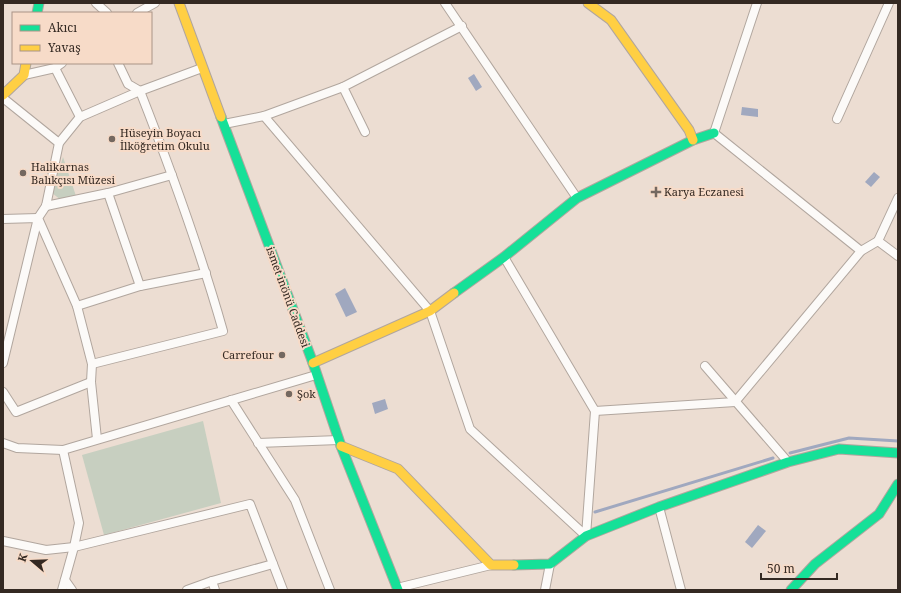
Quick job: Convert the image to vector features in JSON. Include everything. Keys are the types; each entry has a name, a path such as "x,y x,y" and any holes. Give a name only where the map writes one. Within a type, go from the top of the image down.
{"street":[{"path":"96,3 106,12"},
{"path":"139,12 154,3"},
{"name":"ismet inönü Caddesi","path":"179,3 313,363 340,443 397,589"},
{"path":"445,3 578,198"},
{"path":"588,3 611,20 689,130 693,140"},
{"path":"714,133 757,3"},
{"path":"837,119 889,3"},
{"path":"224,124 264,116 343,87 462,26"},
{"path":"24,75 26,64"},
{"path":"59,143 3,96 24,75 54,68 60,64"},
{"path":"92,364 223,331 206,273 172,175 140,91 128,84 118,64"},
{"path":"54,68 80,117"},
{"path":"3,363 38,218 46,206 59,143 80,117 140,91 202,68"},
{"path":"343,87 365,132"},
{"path":"264,116 430,311 470,429 586,536"},
{"path":"313,363 430,311 504,257 578,198 693,140 714,133"},
{"path":"714,133 861,251"},
{"path":"46,206 108,193 172,175"},
{"path":"108,193 140,286"},
{"path":"594,411 735,402 861,251 878,241 898,198"},
{"path":"3,219 38,218"},
{"path":"38,218 78,306 92,364 91,382 97,440"},
{"path":"878,241 898,256"},
{"path":"504,257 594,411 586,536"},
{"path":"78,306 140,286 206,273"},
{"path":"705,366 788,462"},
{"path":"3,442 17,448 63,450 316,375"},
{"path":"3,392 16,412 91,382"},
{"path":"230,400 295,500 330,590"},
{"path":"258,443 340,443 398,468 491,565"},
{"path":"62,590 79,523 63,450"},
{"path":"397,589 491,565 550,564 586,536 659,507 788,462 838,450 898,453"},
{"path":"791,590 816,564 879,514 898,484"},
{"path":"3,542 46,550 74,547 250,504 283,590"},
{"path":"659,507 681,590"},
{"path":"187,590 212,580 274,564"},
{"path":"545,590 550,564"},
{"path":"65,580 72,590"},
{"path":"212,580 215,590"}],"green space":[{"path":"63,157 76,196 61,200 52,193"},
{"path":"203,421 221,503 104,535 82,455"}],"water":[{"path":"474,74 482,87 476,91 468,78"},
{"path":"742,107 758,109 758,117 741,115"},
{"path":"874,172 880,177 871,187 865,182"},
{"path":"345,288 357,312 346,317 335,294"},
{"path":"385,399 388,409 375,414 372,403"},
{"path":"758,525 766,531 752,548 745,542"}],"waterway":[{"path":"790,453 849,438 898,441"},
{"path":"595,512 773,458"}],"traffic: fast":[{"path":"37,12 39,3"},
{"path":"221,117 313,363 341,446 398,590"},
{"path":"454,293 504,257 577,198 693,140 714,133"},
{"path":"514,565 550,564 586,536 659,507 788,462 839,449 898,453"},
{"path":"791,590 815,564 879,514 898,484"}],"traffic: slow":[{"path":"179,3 221,117"},
{"path":"588,3 611,20 689,130 693,140"},
{"path":"3,95 24,75 26,64"},
{"path":"313,363 430,311 454,293"},
{"path":"341,446 398,469 491,565 514,565"}],"place":[{"name":"Hüseyin Boyacı İlköğretim Okulu","path":"112,139"},
{"name":"Halikarnas Balıkçısı Müzesi","path":"23,173"},
{"name":"Karya Eczanesi","path":"656,192"},
{"name":"Carrefour","path":"282,355"},
{"name":"Şok","path":"289,394"}]}
